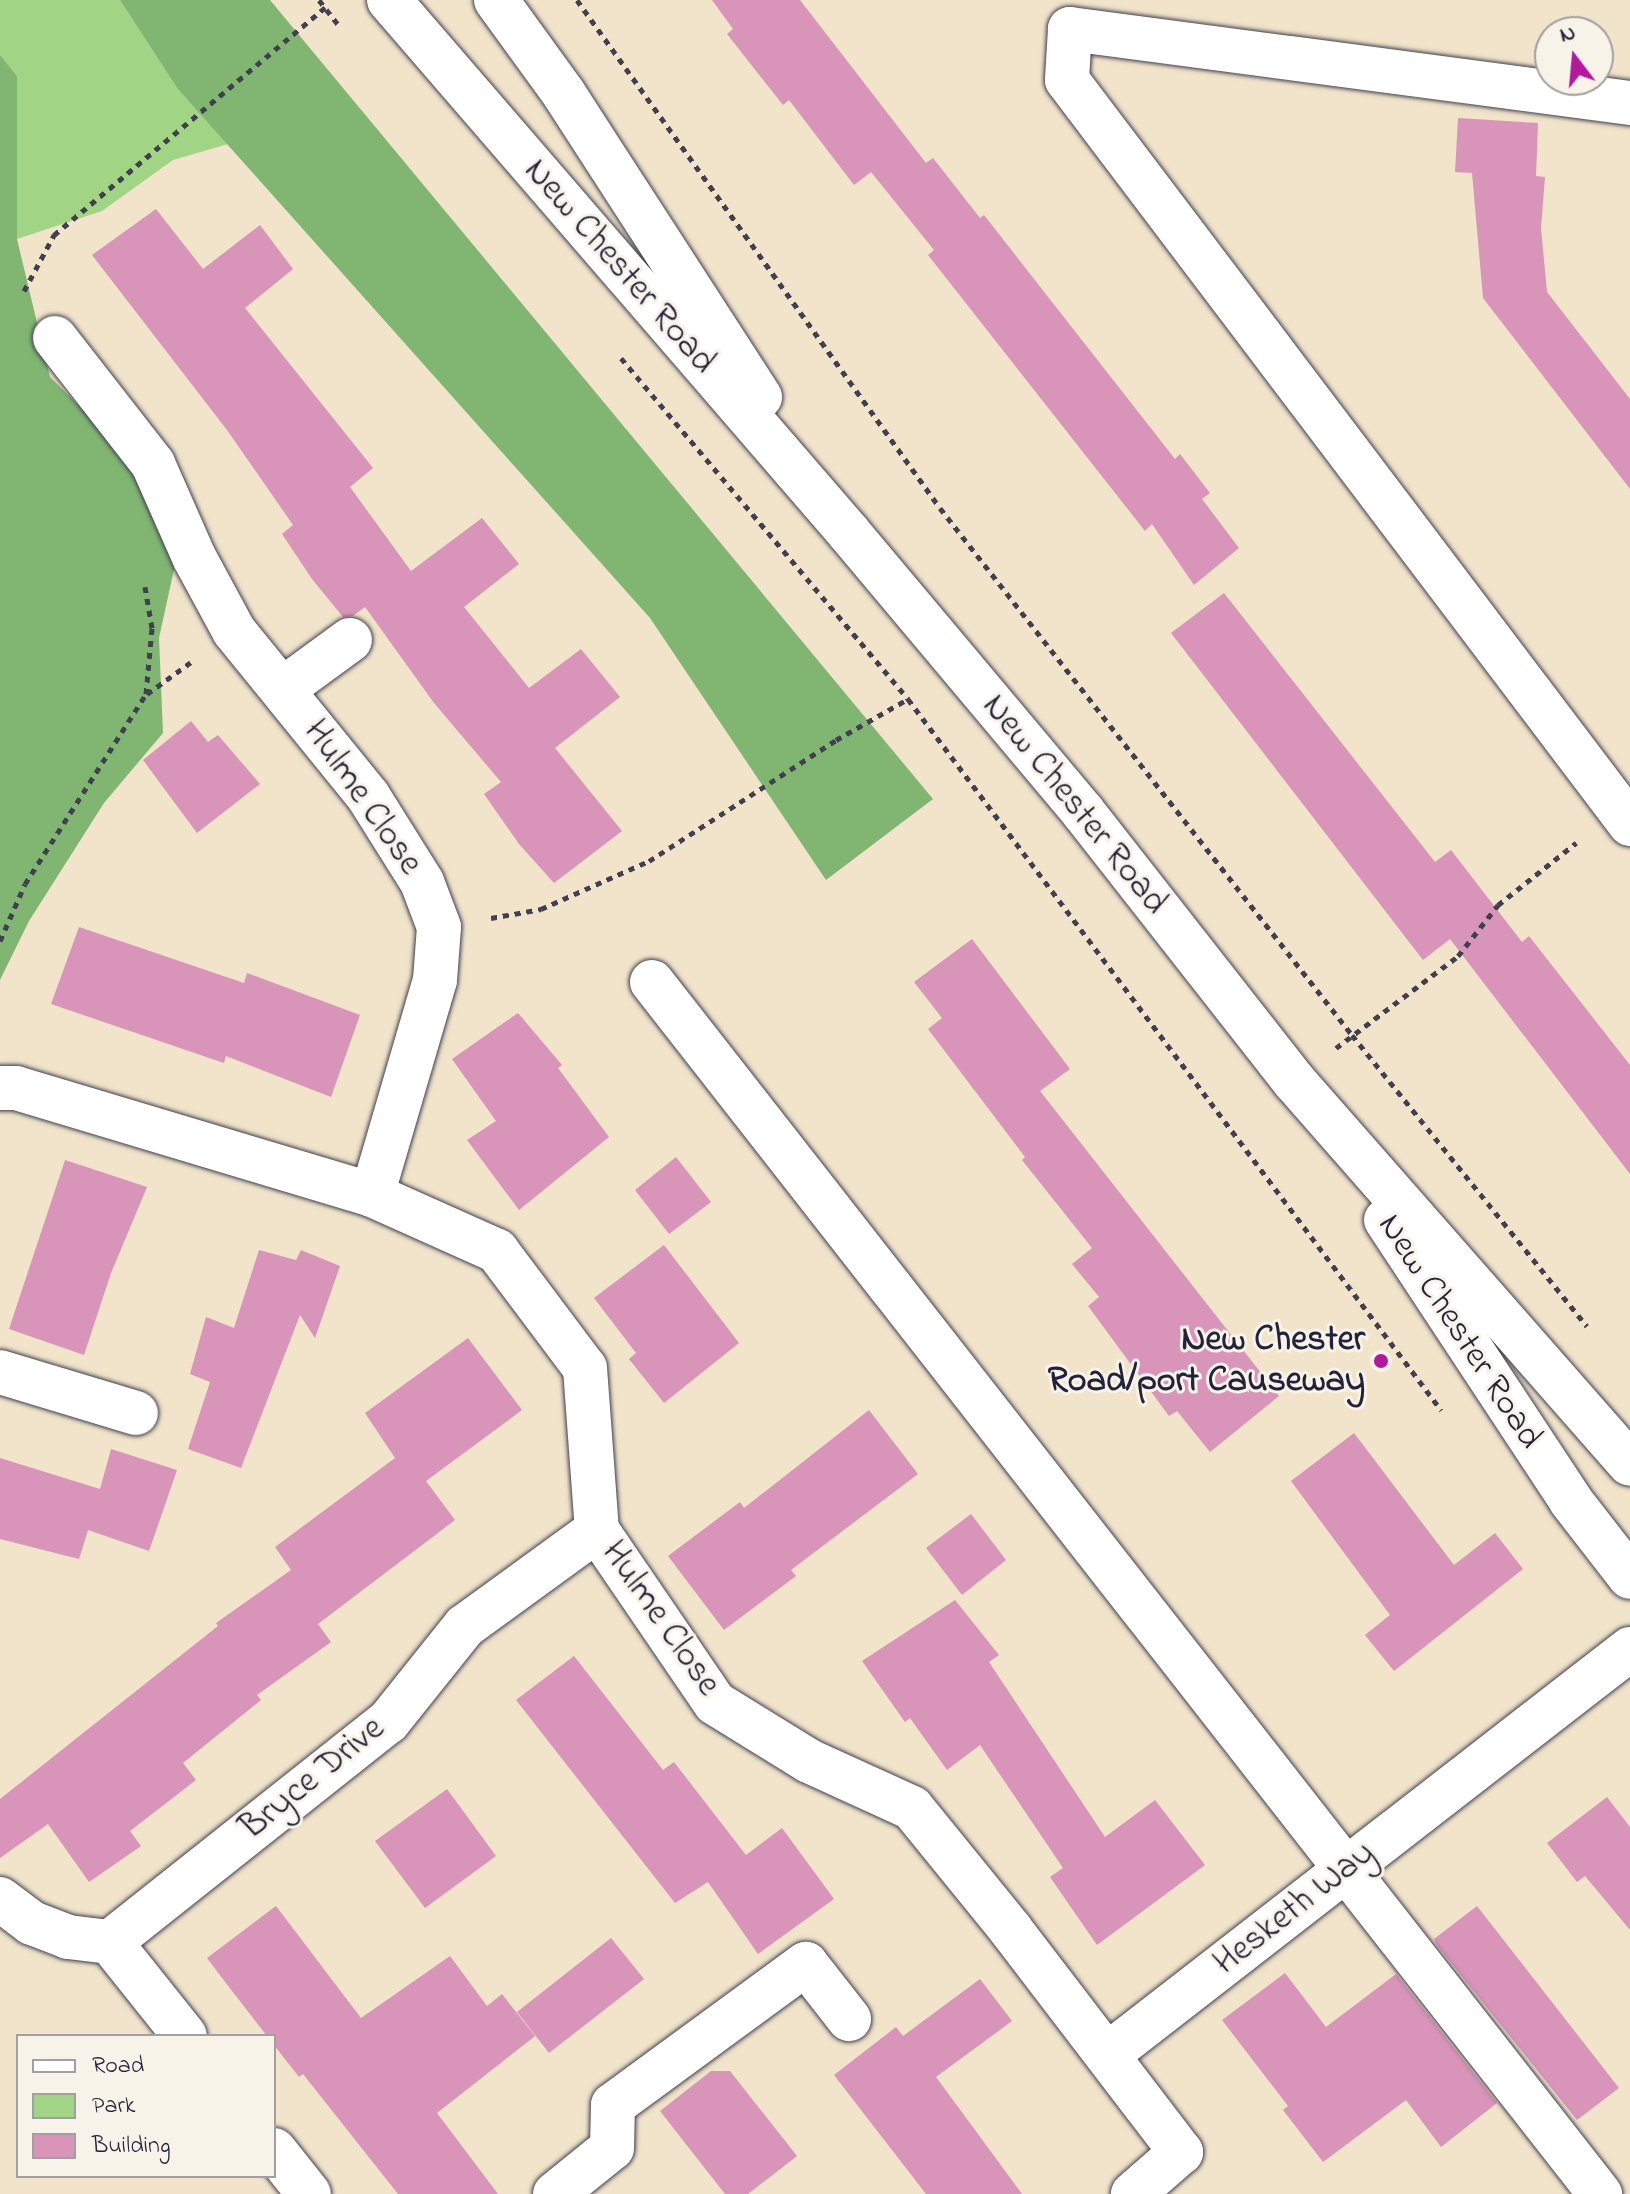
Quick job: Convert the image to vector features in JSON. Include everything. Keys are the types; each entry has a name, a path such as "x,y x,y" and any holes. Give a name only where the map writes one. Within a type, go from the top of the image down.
{"main road":[{"name":"New Chester Road","path":"389,0 849,533 1083,812 1294,1081 1630,1464"},
{"name":"New Chester Road","path":"496,0 564,94 849,533"},
{"path":"1624,816 1067,80 1070,29 1630,103"},
{"name":"Hulme Close","path":"55,338 153,464 194,557 234,631 368,796 422,882 439,927 435,980 372,1195 497,1251 585,1368 597,1530 715,1703 809,1761 912,1808 1107,2055"},
{"name":"Hulme Close","path":"283,689 350,640"},
{"path":"652,982 1600,2194"},
{"name":"New Chester Road","path":"1294,1081 1571,1501 1630,1577"},
{"path":"0,1088 16,1088 372,1195"},
{"path":"0,1372 136,1413"},
{"name":"Bryce Drive","path":"110,1942 388,1722 465,1626 597,1530"},
{"name":"Hesketh Way","path":"1107,2055 1630,1649"},
{"path":"0,1899 32,1923 68,1937 110,1942 183,2034"},
{"path":"555,2194 612,2148 613,2105 806,1964 849,2019"},
{"path":"1107,2055 1181,2152 1133,2194"},
{"path":"276,2153 309,2194"}],"path":[{"path":"319,0 346,32"},
{"path":"577,0 940,508 1352,1035 1590,1331"},
{"path":"612,347 908,699 1446,1416"},
{"path":"439,927 541,909 649,861 836,740 908,699"},
{"path":"1294,1081 1458,956 1498,905 1624,816"}],"green space":[{"path":"0,0 120,0 177,88 228,144 173,160 102,211 17,239 17,76 0,55"},
{"path":"120,0 270,0 933,799 826,880 650,618 177,88"},
{"path":"0,55 17,76 17,239 50,377 146,472 180,542 159,638 163,733 104,803 29,921 0,980"}],"building":[{"path":"712,0 800,0 926,163 933,158 980,218 984,215 1175,459 1180,454 1210,493 1202,499 1239,548 1194,585 1152,524 1145,531 928,255 934,250 871,172 854,185 789,100 783,105 727,34 733,29"},
{"path":"1458,118 1538,123 1536,176 1545,177 1541,228 1547,292 1630,399 1630,489 1483,298 1472,173 1455,172"},
{"path":"156,209 203,269 260,225 293,269 245,308 373,468 350,487 411,571 482,518 519,564 464,607 529,688 581,649 620,697 555,748 622,831 554,883 519,844 484,794 501,782 434,703 365,607 353,616 343,617 312,579 282,534 293,525 227,430 92,255"},
{"path":"1224,593 1435,862 1451,850 1522,942 1529,936 1630,1065 1630,1174 1450,939 1423,960 1171,633"},
{"path":"191,721 208,742 218,735 260,784 197,833 143,760"},
{"path":"79,927 244,983 247,973 360,1015 331,1097 226,1056 224,1063 51,1004"},
{"path":"972,939 1070,1069 1040,1091 1279,1396 1210,1452 1177,1411 1169,1416 1088,1306 1099,1297 1072,1264 1092,1248 1022,1160 1025,1157 928,1029 942,1018 914,982"},
{"path":"518,1013 562,1065 558,1068 609,1137 519,1210 467,1140 496,1121 452,1059"},
{"path":"676,1157 711,1202 669,1234 635,1190"},
{"path":"65,1160 147,1187 111,1273 84,1355 9,1329"},
{"path":"664,1245 739,1343 664,1403 629,1359 636,1353 594,1298"},
{"path":"259,1250 296,1260 301,1250 340,1266 315,1338 300,1315 241,1468 188,1449 210,1382 190,1374 206,1317 234,1328"},
{"path":"468,1338 522,1410 426,1481 455,1520 318,1624 331,1642 257,1695 261,1700 183,1763 196,1780 130,1831 141,1846 89,1882 48,1824 0,1858 0,1799 218,1626 216,1623 291,1570 275,1547 395,1458 365,1413"},
{"path":"869,1410 918,1474 791,1570 796,1576 724,1630 668,1556 740,1502 744,1508"},
{"path":"1354,1433 1454,1565 1495,1533 1523,1569 1394,1671 1365,1635 1390,1615 1291,1481"},
{"path":"111,1449 177,1470 149,1551 88,1530 79,1559 0,1539 0,1458 100,1489"},
{"path":"971,1514 1006,1560 962,1595 926,1548"},
{"path":"955,1600 999,1655 989,1662 1105,1837 1155,1800 1205,1865 1097,1945 1050,1877 1063,1868 980,1745 947,1770 910,1718 905,1722 862,1661"},
{"path":"574,1656 663,1770 674,1762 746,1855 782,1828 834,1899 758,1954 708,1882 675,1903 516,1700"},
{"path":"447,1789 496,1856 425,1908 375,1841"},
{"path":"1607,1797 1630,1827 1630,1930 1585,1876 1577,1882 1547,1843"},
{"path":"276,1906 361,2018 450,1956 487,2006 502,1994 535,2036 437,2113 498,2194 398,2194 303,2074 299,2077 276,2048 276,2034 265,2034 207,1958"},
{"path":"1477,1906 1619,2088 1577,2120 1436,1944 1434,1939"},
{"path":"611,1938 644,1979 549,2053 517,2012"},
{"path":"1285,1973 1326,2027 1396,1974 1497,2103 1441,2147 1406,2100 1323,2162 1283,2110 1288,2106 1222,2020"},
{"path":"980,1979 1012,2021 936,2077 1022,2194 926,2194 834,2075 896,2027 903,2036"},
{"path":"711,2071 730,2071 797,2156 748,2194 725,2194 660,2111"}],"place":[{"name":"New Chester Road/port Causeway","path":"1381,1361"}]}
